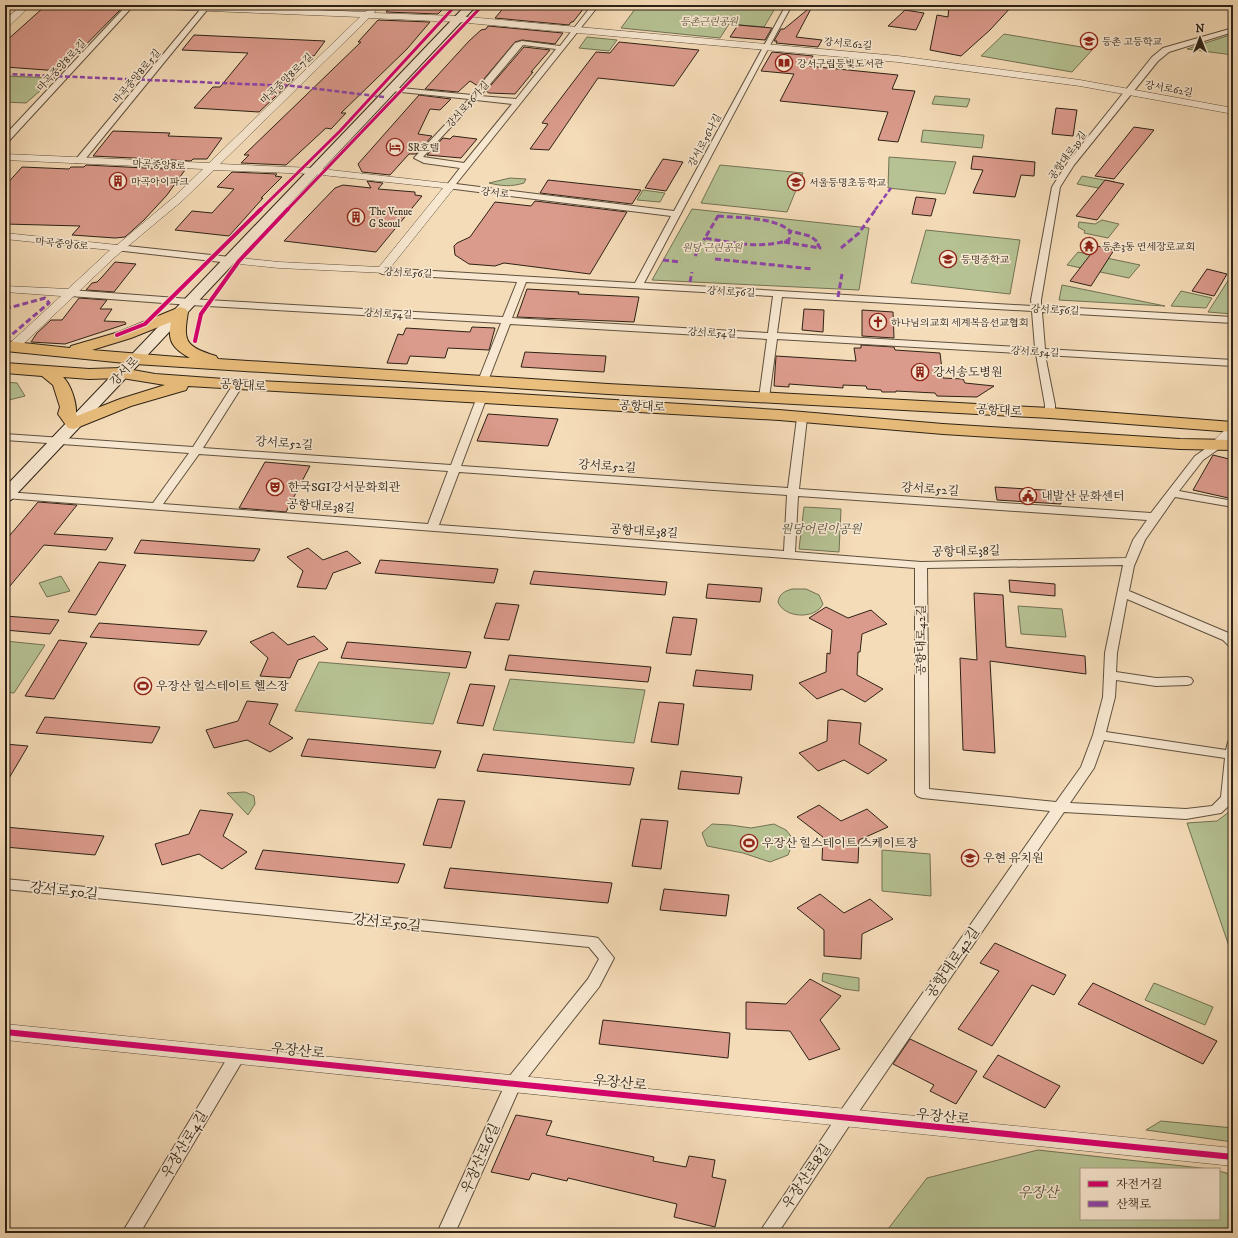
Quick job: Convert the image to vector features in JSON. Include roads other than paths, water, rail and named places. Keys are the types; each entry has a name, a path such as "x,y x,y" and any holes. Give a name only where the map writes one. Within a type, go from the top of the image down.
{"main road":[{"name":"강서로","path":"6,496 472,5"},
{"path":"68,351 125,335 185,307"},
{"path":"185,307 177,336 183,345 199,356 227,365"},
{"name":"공항대로","path":"10,346 135,359 227,365 802,418 982,432 1180,444 1226,444"},
{"name":"공항대로","path":"5,368 89,374 122,373 155,378 238,385 483,389 764,398 1050,413 1233,429"},
{"path":"47,371 61,384 68,407 67,414 74,424 99,412 141,396 199,382"}],"street":[{"path":"5,25 27,5"},
{"name":"마곡중앙8로3길","path":"5,140 131,5"},
{"name":"강서로62길","path":"134,5 207,6 457,20 898,59 1080,83 1233,111"},
{"name":"마곡중앙8로7길","path":"210,167 377,5"},
{"path":"382,271 596,5"},
{"name":"강서로56나길","path":"638,286 765,47 790,5"},
{"name":"마곡중앙8로5길","path":"79,161 207,6"},
{"name":"공항대로39길","path":"1050,413 1050,405 1040,352 1036,300 1056,187 1071,164 1155,60 1166,50 1233,30"},
{"name":"강서로56가길","path":"467,166 424,161 418,158 474,98 519,43 562,48"},
{"path":"391,89 518,102"},
{"name":"마곡중앙8로","path":"5,157 313,171"},
{"name":"공항대로","path":"10,346 118,248 178,199 210,167"},
{"name":"강서로","path":"313,171 450,186 676,214"},
{"name":"마곡중앙6로","path":"5,236 118,248"},
{"path":"118,248 230,260"},
{"name":"강서로56길","path":"230,260 279,265 1233,320"},
{"path":"432,528 522,279"},
{"path":"5,289 70,293 185,307"},
{"path":"764,398 778,294"},
{"name":"강서로54길","path":"185,307 506,320 1233,363"},
{"path":"156,506 196,450 238,385"},
{"path":"789,555 793,492 802,418"},
{"path":"1226,444 1233,429"},
{"path":"5,437 58,441"},
{"name":"강서로52길","path":"58,441 1154,517"},
{"name":"공항대로42길","path":"845,1118 1087,768 1099,735 1108,697 1111,653 1130,561 1139,540 1154,517 1199,458 1226,444"},
{"path":"1172,494 1233,504"},
{"name":"공항대로38길","path":"6,496 156,506 921,565 1130,561"},
{"name":"공항대로42길","path":"921,565 922,793 1059,807 1186,814 1216,810 1228,799 1233,750 1099,735"},
{"path":"1123,593 1227,637 1233,643"},
{"path":"1110,675 1156,682 1187,681"},
{"name":"강서로50길","path":"5,884 593,942 606,958 594,983 514,1083"},
{"name":"우장산로","path":"5,1032 1233,1157"},
{"name":"우장산로4길","path":"132,1233 237,1056"},
{"name":"우장산로6길","path":"446,1233 514,1083"},
{"name":"우장산로8길","path":"768,1233 845,1118"}],"place":[{"name":"등촌 고등학교","path":"1089,41"},
{"name":"강서구립등빛도서관","path":"784,63"},
{"name":"SR호텔","path":"395,147"},
{"name":"마곡아이파크","path":"118,181"},
{"name":"서울등명초등학교","path":"796,182"},
{"name":"The Venue G Seoul","path":"356,217"},
{"name":"등촌3동 연세장로교회","path":"1089,246"},
{"name":"등명중학교","path":"948,259"},
{"name":"하나님의교회 세계복음선교협회","path":"878,322"},
{"name":"강서송도병원","path":"920,372"},
{"name":"한국SGI강서문화회관","path":"275,487"},
{"name":"내발산 문화센터","path":"1028,496"},
{"name":"우장산 힐스테이트 헬스장","path":"143,686"},
{"name":"우장산 힐스테이트 스케이트장","path":"749,843"},
{"name":"우현 유치원","path":"970,858"}],"park label":[{"name":"등촌근린공원","path":"709,21"},
{"name":"원당 근린공원","path":"712,247"},
{"name":"원당어린이공원","path":"821,529"},
{"name":"우장산","path":"1038,1192"}]}
